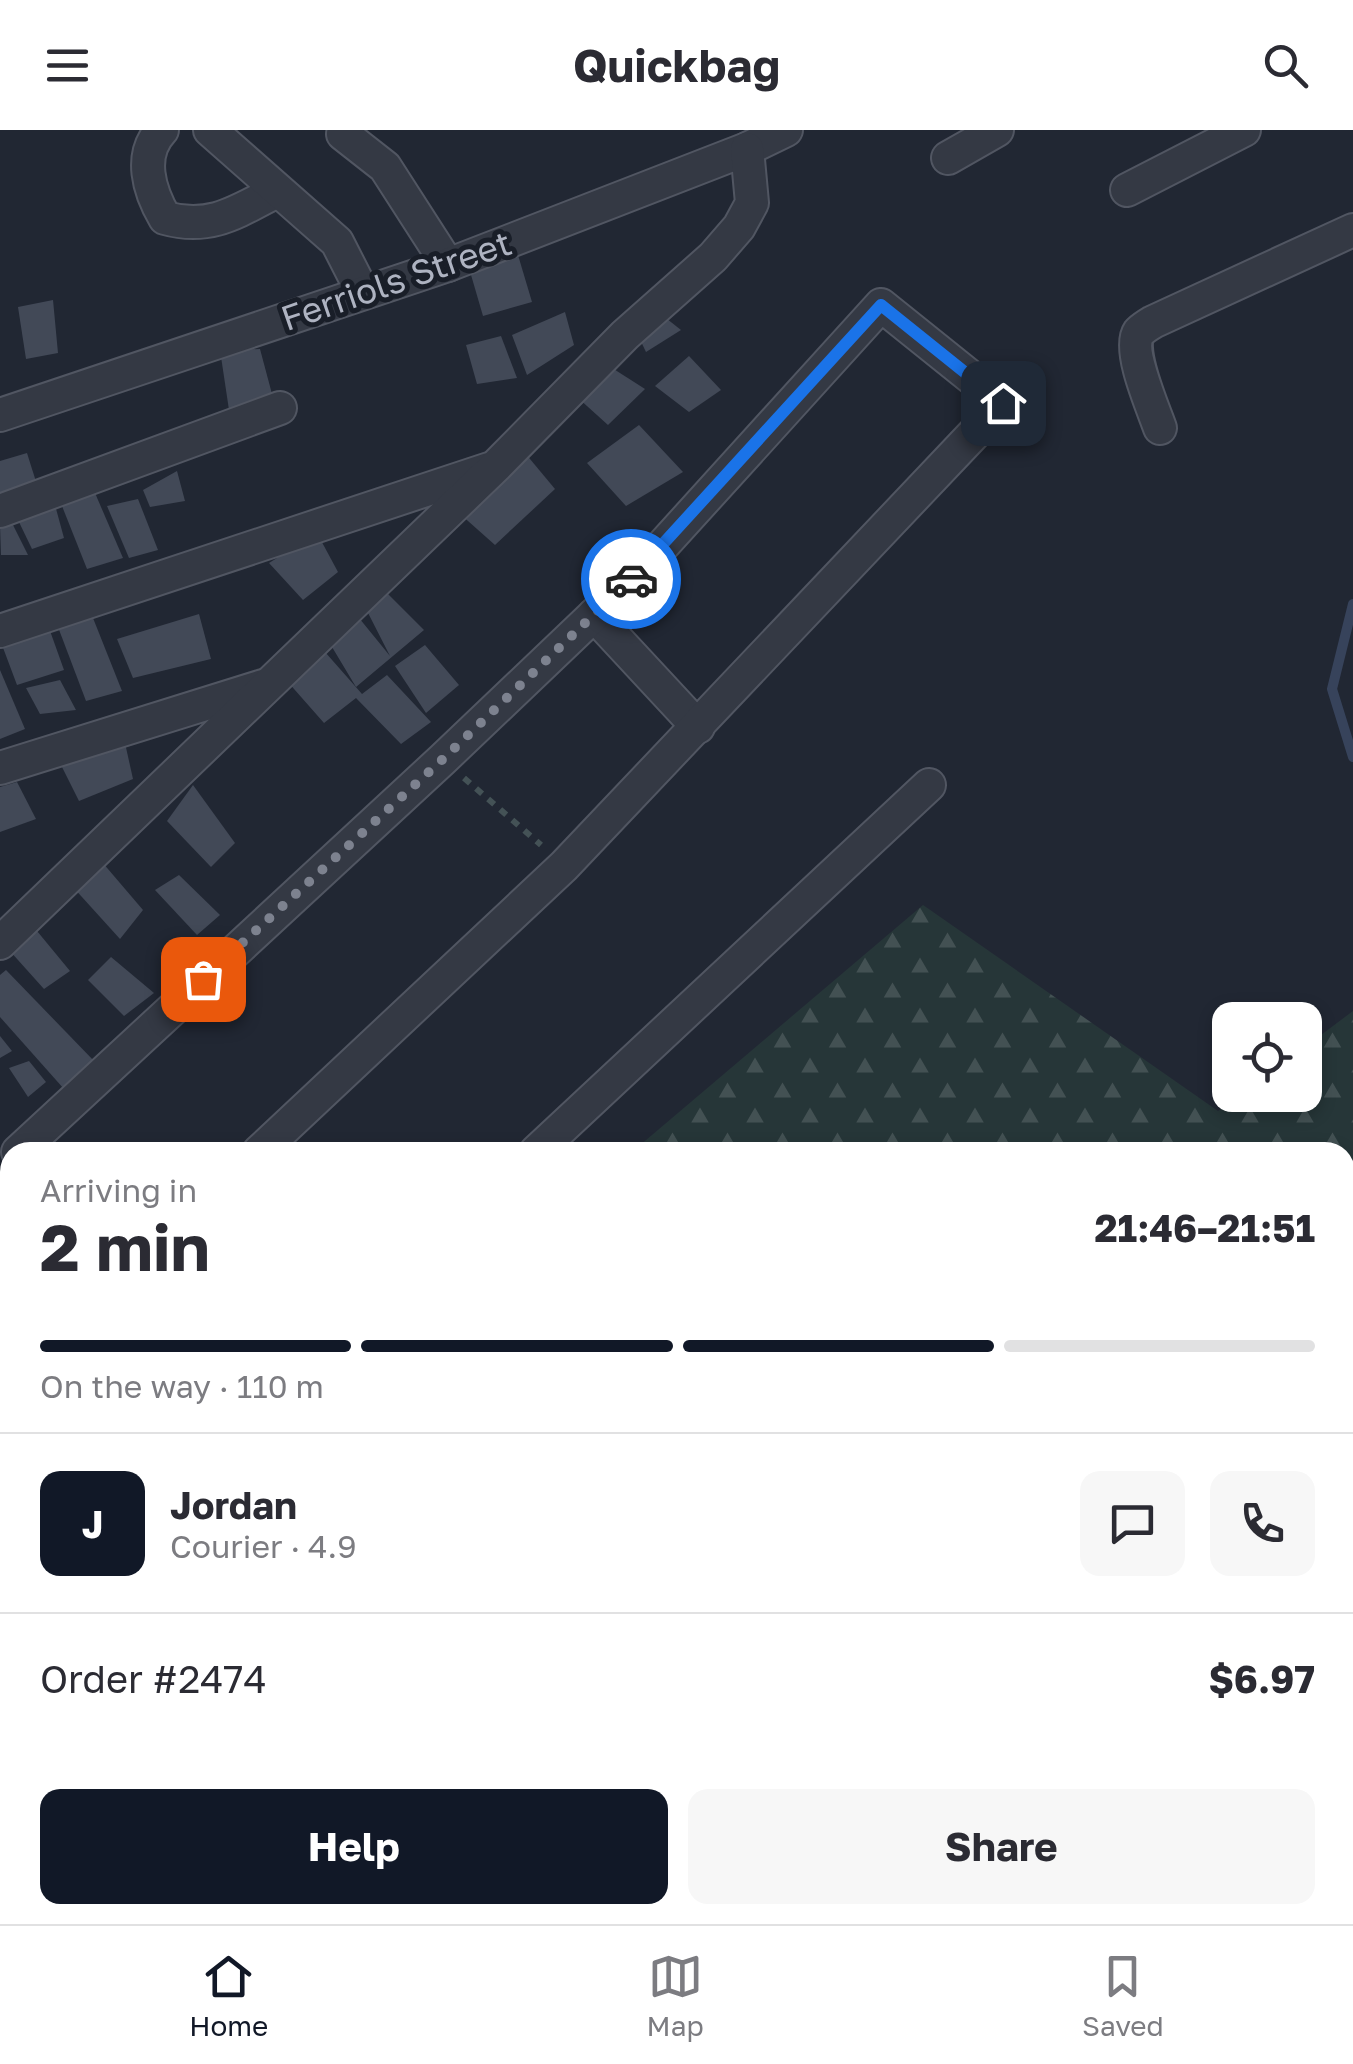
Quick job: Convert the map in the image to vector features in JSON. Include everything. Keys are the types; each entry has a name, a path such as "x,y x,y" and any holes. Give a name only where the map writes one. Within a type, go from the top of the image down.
{"street":[{"path":"162,130 149,152 147,170 165,218 185,223 212,222 278,191"},
{"path":"210,130 337,242 363,293"},
{"name":"Ferriols Street","path":"0,415 448,265 747,149 786,130"},
{"path":"948,158 996,130"},
{"path":"1126,190 1244,130"},
{"path":"343,134 385,166 448,265"},
{"path":"0,943 496,466 616,345 713,257 740,227 752,202 747,149"},
{"path":"1160,428 1135,347 1139,332 1153,322 1353,230"},
{"path":"29,1142 635,576 881,305 1003,403 564,866 269,1142"},
{"path":"0,512 280,408"},
{"path":"0,631 496,466"},
{"path":"594,615 698,727"},
{"path":"0,768 270,683"},
{"path":"547,1142 930,784"}],"path":[{"path":"443,759 564,866"}],"green space":[{"path":"923,905 1212,1107 1212,1112 1322,1112 1322,1034 1353,1011 1353,1142 644,1142"}],"building":[{"path":"518,255 532,302 483,316 469,268"},
{"path":"53,300 58,353 26,359 18,307"},
{"path":"657,311 681,330 646,352 635,329"},
{"path":"565,312 574,345 527,375 512,335"},
{"path":"501,336 517,378 477,384 466,345"},
{"path":"260,349 272,394 229,410 220,350"},
{"path":"689,356 721,390 689,412 655,386"},
{"path":"609,366 645,389 608,425 577,397"},
{"path":"639,425 683,472 626,506 587,463"},
{"path":"520,447 555,489 495,545 459,513"},
{"path":"27,453 38,488 0,496 0,461"},
{"path":"177,471 185,501 150,507 143,490"},
{"path":"95,493 123,558 87,569 62,506"},
{"path":"138,499 158,550 129,558 107,506"},
{"path":"55,505 64,538 32,549 18,520"},
{"path":"12,523 28,555 1,555 0,525"},
{"path":"317,533 338,572 303,600 269,563"},
{"path":"381,587 424,630 356,687 329,642 355,613 390,656 366,609"},
{"path":"199,614 211,659 133,678 117,639"},
{"path":"93,618 122,691 86,701 58,627"},
{"path":"49,628 64,670 17,685 2,645"},
{"path":"318,644 362,694 387,675 431,722 401,744 356,698 324,723 287,681"},
{"path":"425,645 459,685 426,713 395,666"},
{"path":"0,670 25,729 0,739"},
{"path":"60,680 76,710 40,714 26,688"},
{"path":"125,743 133,779 79,801 61,765"},
{"path":"17,782 36,819 0,832 0,787"},
{"path":"193,785 235,843 211,867 167,821"},
{"path":"102,862 143,910 120,939 72,886"},
{"path":"179,875 220,915 197,935 155,890"},
{"path":"37,931 70,971 44,989 9,950"},
{"path":"111,957 154,993 124,1016 88,980"},
{"path":"6,970 95,1062 64,1089 0,1017 0,975"},
{"path":"0,1036 12,1051 0,1058"},
{"path":"29,1061 46,1082 28,1097 9,1068"}],"waterway":[{"path":"1353,604 1332,689 1353,757"}],"way so far":[{"path":"203,979 443,759 631,579"}],"route":[{"path":"631,579 881,305 1003,403"}]}
